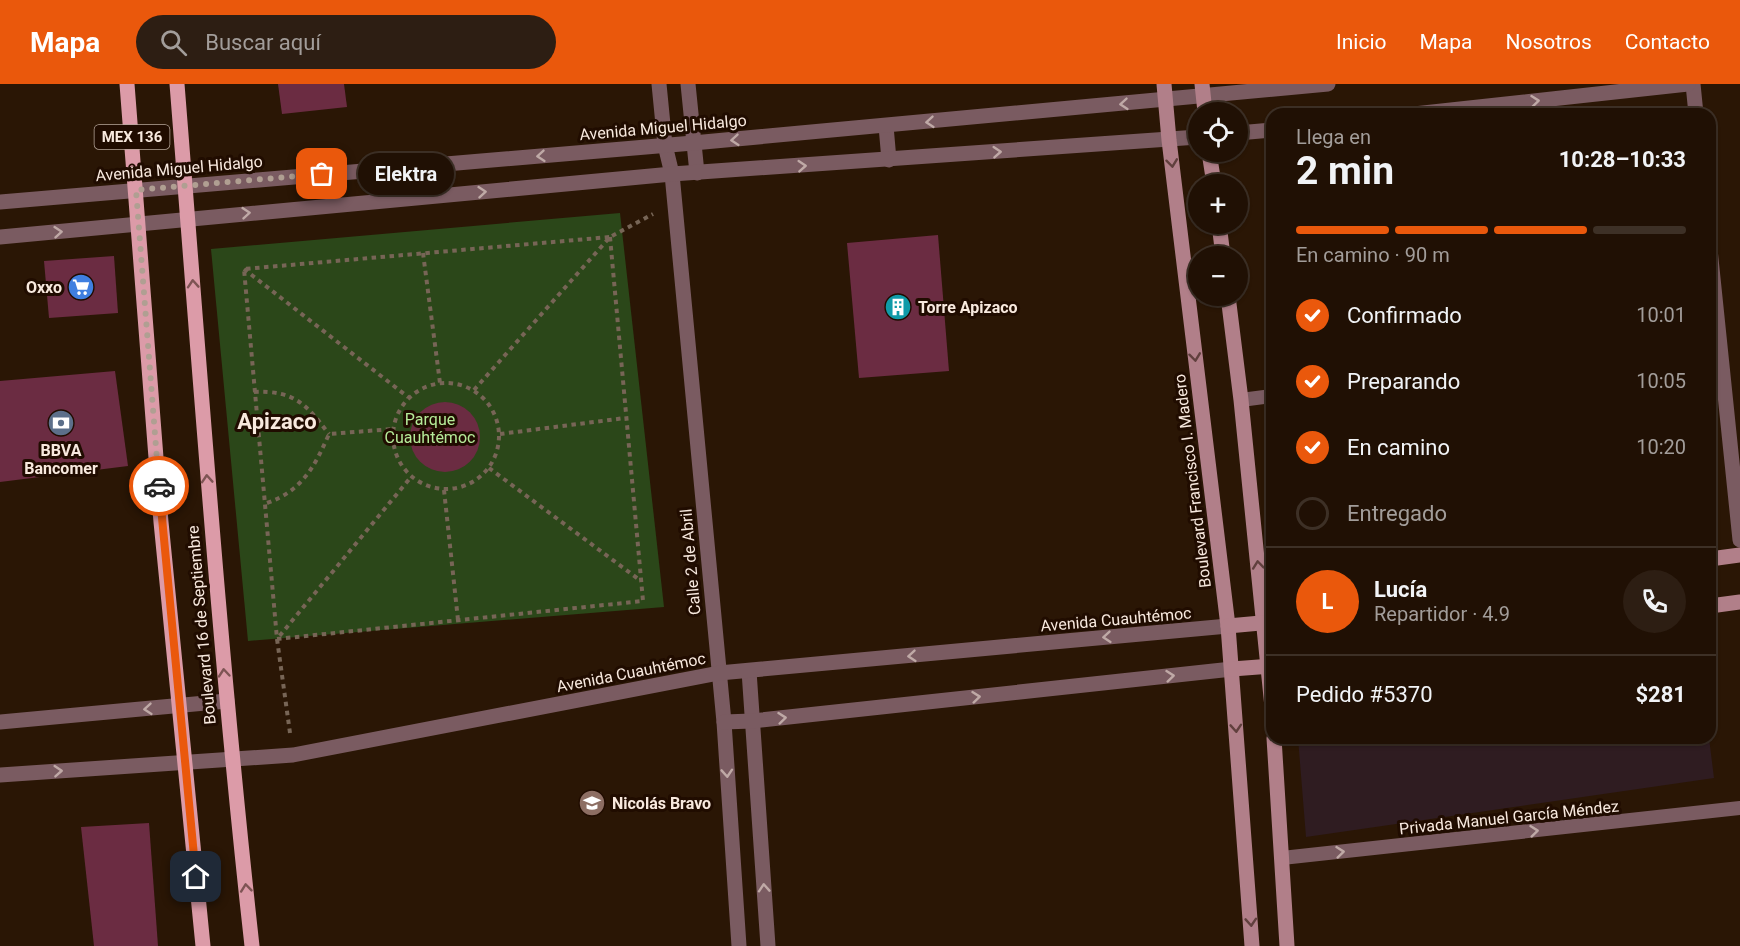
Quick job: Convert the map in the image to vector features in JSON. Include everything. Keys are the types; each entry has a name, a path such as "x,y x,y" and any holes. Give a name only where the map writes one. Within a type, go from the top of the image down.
{"main road":[{"name":"Boulevard 16 de Septiembre","path":"127,84 161,522 203,946"},
{"name":"Boulevard 16 de Septiembre","path":"177,84 210,519 231,758 252,946"},
{"name":"Boulevard Francisco I. Madero","path":"1164,84 1228,626 1252,946"},
{"path":"1229,306 1266,606"},
{"path":"1716,558 1740,555"},
{"path":"1716,605 1740,602"},
{"name":"Avenida Cuauhtémoc","path":"1228,626 1266,622"},
{"path":"1232,669 1266,666"},
{"path":"1274,744 1287,946"}],"street":[{"name":"Calle 2 de Abril","path":"659,84 665,145 672,174 724,722 739,946"},
{"path":"688,84 697,173"},
{"name":"Avenida Miguel Hidalgo","path":"0,202 886,126 1165,100 1203,90 1328,84"},
{"path":"1469,108 1688,84"},
{"path":"1693,84 1695,108"},
{"path":"886,126 890,159"},
{"path":"1248,132 1266,131"},
{"path":"0,237 672,174 1188,138"},
{"path":"1716,348 1740,540"},
{"name":"Avenida Cuauhtémoc","path":"0,775 293,755 719,673 1228,626"},
{"path":"724,722 752,721 1232,669"},
{"path":"749,671 768,946"},
{"path":"0,722 227,701"}],"lane":[{"path":"1241,400 1266,397"},
{"name":"Privada Manuel García Méndez","path":"1282,858 1740,808"}],"path":[{"path":"474,390 610,237 674,202"},
{"path":"244,269 610,237"},
{"path":"277,639 643,601 610,237"},
{"path":"423,253 440,383"},
{"path":"244,269 254,392 267,503 277,639 293,755"},
{"path":"244,269 408,397"},
{"path":"440,383 458,384 474,390 487,402 496,417 500,434 497,452 489,468 477,480 461,488 444,490 426,486 411,477 400,463 393,447 393,429 398,412 408,397 423,387 440,383"},
{"path":"254,392 282,392 303,404 329,434"},
{"path":"500,434 626,418"},
{"path":"329,434 393,429"},
{"path":"267,503 284,498 296,489 317,461 329,434"},
{"path":"489,468 641,581"},
{"path":"277,639 411,477"},
{"path":"444,490 458,620"}],"shaded area":[{"path":"1298,744 1710,744 1714,778 1306,837"}],"green space":[{"name":"Parque Cuauhtémoc","path":"620,213 664,607 248,641 211,249"}],"building":[{"path":"278,84 344,84 347,107 282,114"},
{"name":"Torre Apizaco","path":"938,235 949,371 859,378 847,243"},
{"name":"Oxxo","path":"114,256 118,313 49,318 44,261"},
{"name":"BBVA Bancomer","path":"115,371 128,466 0,482 0,381"},
{"path":"438,402 452,402 465,408 474,417 480,430 478,450 470,462 452,472 438,472 425,466 416,457 410,444 410,430 416,417 425,408"},
{"path":"149,823 158,946 94,946 81,827"}],"way so far":[{"path":"159,486 136,190 322,174"}],"place":[{"name":"Elektra","path":"322,174"},
{"name":"Oxxo","path":"81,287"},
{"name":"Torre Apizaco","path":"898,307"},
{"name":"BBVA Bancomer","path":"61,423"},
{"name":"Nicolás Bravo","path":"592,803"}],"district":[{"name":"Apizaco","path":"277,421"}],"route":[{"path":"159,486 196,877"}]}
